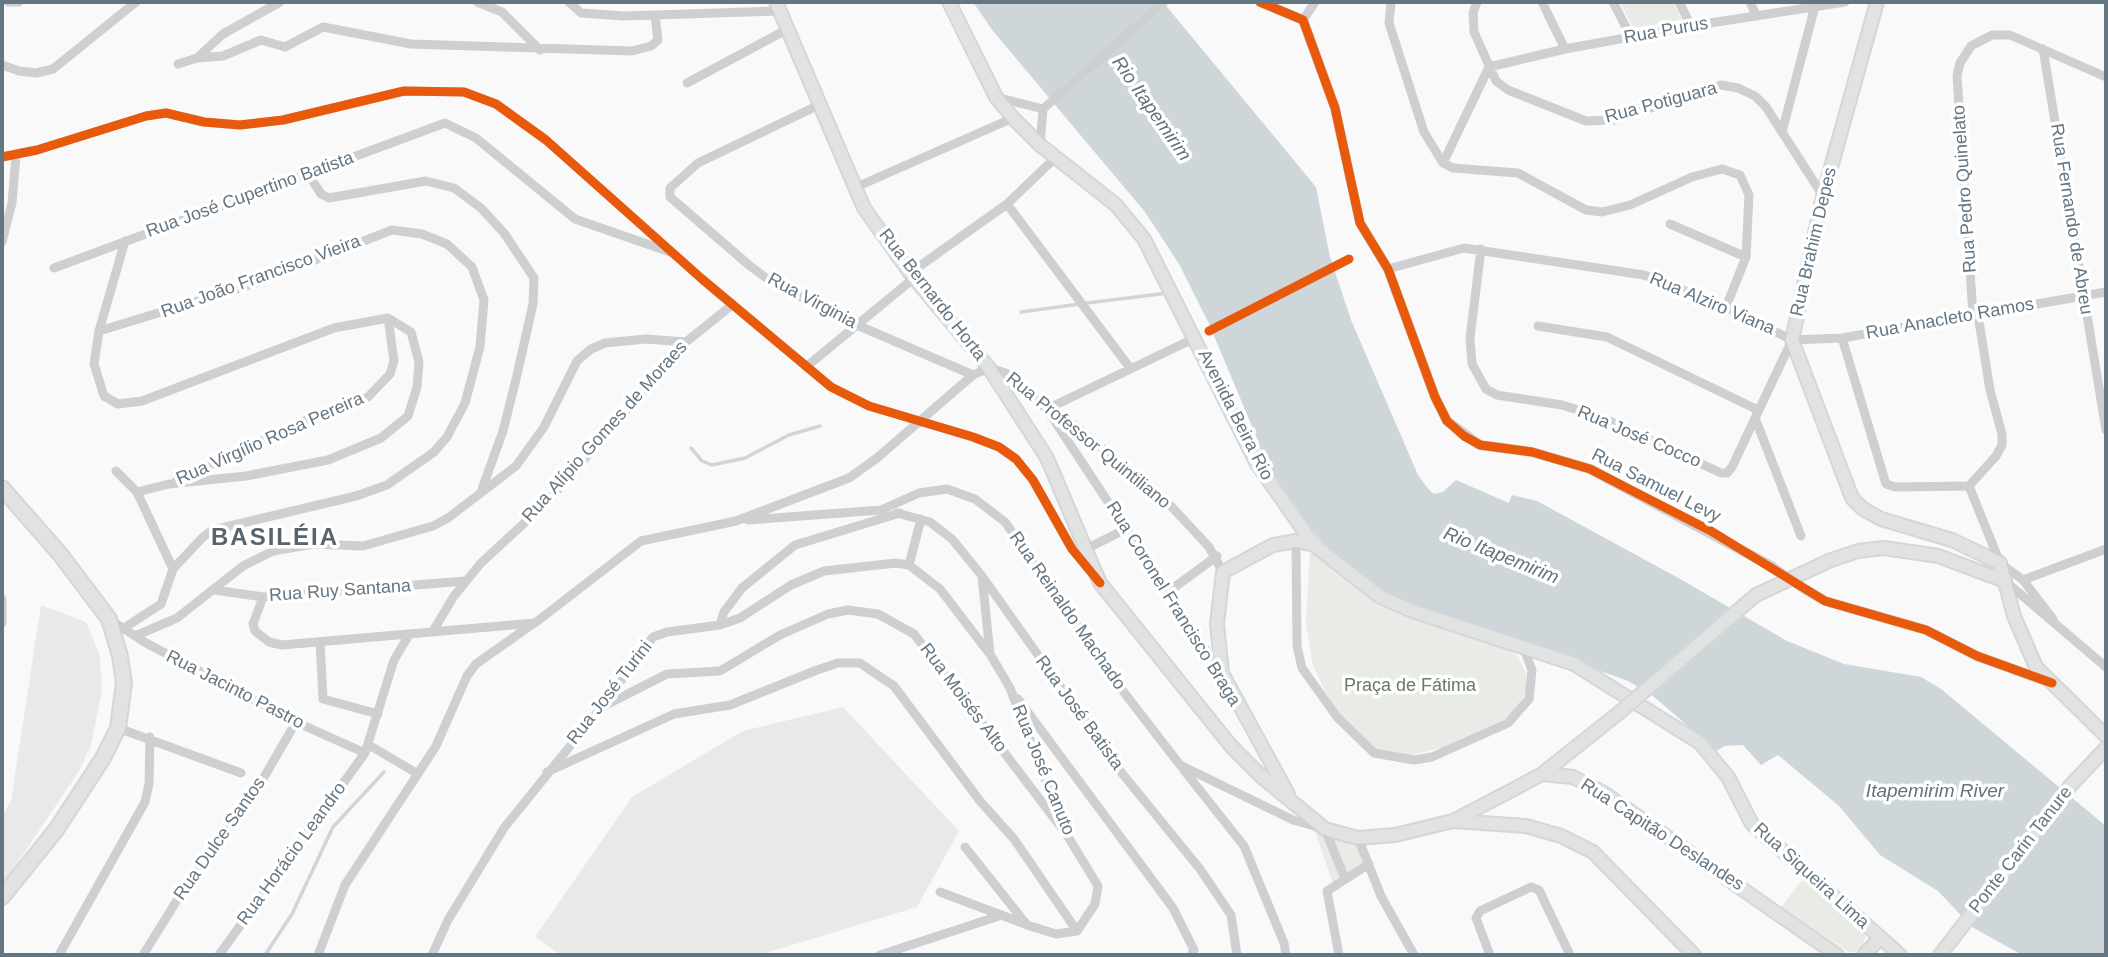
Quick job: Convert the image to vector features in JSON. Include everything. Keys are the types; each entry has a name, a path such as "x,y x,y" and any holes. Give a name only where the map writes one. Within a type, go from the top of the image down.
{"highway":[{"path":"2,488 77,576 109,619 120,656 124,683 118,727 103,758 56,830 2,897"}],"main road":[{"name":"Avenida Beira Rio","path":"949,2 996,97 1013,118 1055,158 1101,192 1131,220 1160,264 1257,464 1314,545 1364,587 1388,601 1592,673 1700,743"},
{"name":"Rua Brahim Depes","path":"1792,340 1823,196 1878,2"},
{"name":"Rua Bernardo Horta","path":"777,6 821,104 853,188 912,275 989,368 1047,458 1100,583 1231,746 1294,803"},
{"name":"Rua Alziro Viana","path":"1792,340 1852,498 1863,509 1881,519 1952,540 2000,564"},
{"path":"1223,572 1273,545 1296,541 1314,545"},
{"path":"1294,803 1325,829 1358,838 1395,835 1453,821 1542,774 1620,712 1756,595 1831,560 1857,551 1884,548 1938,556 2005,581"},
{"path":"2000,564 2014,616 2036,667 2106,736"},
{"name":"Rua Professor Quintiliano","path":"1222,673 1217,624 1223,572"},
{"name":"Rua Coronel Francisco Braga","path":"1222,673 1270,766 1294,803"},
{"name":"Rua Siqueira Lima","path":"1700,743 1728,777 1752,824 1900,955"},
{"name":"Ponte Carin Tanure","path":"1940,955 2071,785 2106,748"},
{"name":"Rua Capitão Deslandes","path":"1542,774 1573,777 1585,782 1837,955"},
{"path":"1453,821 1498,823 1561,835 1593,852 1694,955"},
{"path":"1864,955 1880,938"}],"street":[{"path":"2,65 19,72 36,73 53,69 136,2"},
{"path":"197,58 223,34 281,2"},
{"path":"477,2 502,12 540,50"},
{"path":"569,2 581,13 654,16 777,6"},
{"path":"1040,145 1045,107 1164,2"},
{"path":"1260,2 1303,20 1315,2"},
{"path":"1391,2 1389,23 1396,48 1410,79 1424,132 1443,163 1453,169 1518,173 1586,210 1602,212 1630,205 1692,177 1722,169 1740,174 1749,195 1746,257 1726,307"},
{"name":"Rua Potiguara","path":"1477,2 1473,13 1474,32 1496,81 1508,90 1586,121 1614,120 1721,85 1738,88 1755,96 1823,196"},
{"path":"1542,2 1565,49"},
{"path":"1613,2 1631,37"},
{"path":"1679,2 1691,26"},
{"path":"1750,2 1756,15"},
{"name":"Rua Purus","path":"1489,67 1565,49 1845,2"},
{"path":"1782,132 1815,6"},
{"path":"178,64 197,58 223,56 261,40 285,47 323,27 411,44 632,51 651,46 659,35 654,16"},
{"name":"Rua Samuel Levy","path":"1303,20 1335,108 1360,223 1388,269 1435,397 1447,421 1464,436 1480,445 1542,454 1590,469 1771,566 1825,601 1926,630 1977,656 2052,683"},
{"path":"687,83 786,30"},
{"name":"Rua Pedro Quinelato","path":"1969,486 1996,456 2002,445 2003,434 1990,390 1976,315 1957,76 1960,63 1971,47 1992,35 2010,35 2043,49"},
{"path":"2043,49 2106,77"},
{"name":"Rua Fernando de Abreu","path":"2043,49 2106,430"},
{"path":"1443,163 1489,67"},
{"path":"2,157 166,113 204,122 240,125 283,120 404,91 464,92 496,104 546,140 732,305 831,387 869,407 973,436 999,447 1016,459 1033,480 1072,549 1100,583"},
{"path":"996,97 1045,107"},
{"name":"Rua Virginia","path":"821,104 698,163 670,188 670,197 750,267 773,283 857,325 973,375"},
{"path":"853,188 1013,118"},
{"name":"Rua José Cupertino Batista","path":"54,268 445,123 476,138 575,219 673,253"},
{"path":"2,242 12,203 16,155"},
{"path":"806,367 912,275 1007,204 1055,158"},
{"path":"309,175 321,194 329,198 426,181 454,188 481,208 496,224 534,278 533,304 503,431 481,490"},
{"path":"1007,204 1130,368"},
{"path":"1670,224 1746,257"},
{"name":"Rua João Francisco Vieira","path":"99,331 250,285 392,230 422,234 447,244 472,267 484,300 480,347 465,403 447,437 412,470 387,485 356,496 213,530 202,537 173,569"},
{"path":"125,241 99,331 94,364 104,396 118,404 142,401 334,328 388,318 411,332 419,362 417,387 408,416 381,438 328,460 246,476 169,484 137,492"},
{"name":"Rua Alziro Viana","path":"1388,269 1453,249 1481,249 1644,275 1726,307 1792,340"},
{"name":"Rua José Cocco","path":"1481,249 1470,338 1472,364 1486,389 1497,395 1562,405 1602,418 1721,473 1727,473"},
{"name":"Rua Anacleto Ramos","path":"1792,340 1842,338 2106,292"},
{"name":"Rua Alípio Gomes de Moraes","path":"433,631 466,581 547,502 686,342 732,305"},
{"name":"Rua Virgílio Rosa Pereira","path":"169,484 326,411 368,397 390,374 394,361 388,318"},
{"path":"1538,326 1607,337 1757,414 1801,536"},
{"path":"1046,409 1195,338"},
{"path":"1842,338 1886,484 1895,487 1969,486 2000,564 2023,580 2053,619"},
{"path":"135,636 164,625 215,590 243,566 273,551 314,544 363,546 433,526 455,513 481,490 516,466 544,427 577,361 591,349 605,343 646,340 686,342"},
{"name":"Rua Brahim Depes","path":"1727,473 1792,340"},
{"path":"318,955 345,885 436,746 471,670 641,541 736,521 849,478 973,375 989,368"},
{"name":"Rua Professor Quintiliano","path":"989,368 1006,373 1046,409 1068,420 1171,506 1217,556 1223,572"},
{"name":"Rua Coronel Francisco Braga","path":"1046,409 1222,673"},
{"path":"116,471 137,492 173,569 161,604 124,628"},
{"name":"Rua Reinaldo Machado","path":"736,521 881,510 919,494 947,489 975,499 1005,522 1126,695 1180,765 1293,820 1325,829"},
{"name":"Rua José Batista","path":"881,510 921,519 952,539 982,576 1121,772 1200,869 1224,904 1231,915 1237,955"},
{"path":"720,625 724,612 742,587 795,545 901,513"},
{"path":"921,519 909,565 940,589 990,654"},
{"path":"1086,549 1126,529"},
{"path":"1296,541 1297,646 1302,668 1337,717 1374,752 1414,760 1432,757 1508,723 1529,699 1532,670 1524,649"},
{"path":"2023,580 2106,548"},
{"path":"1168,592 1217,556"},
{"name":"Rua José Turini","path":"432,955 448,920 504,828 600,709 653,637 667,632 720,625 740,618 791,585 824,571 865,564 909,565"},
{"name":"Rua José Canuto","path":"982,576 990,654 1010,688 1067,835 1098,886 1095,904 1077,931"},
{"name":"Rua Ruy Santana","path":"215,590 263,597 466,581"},
{"path":"2005,581 2053,619 2106,667"},
{"path":"263,597 253,624 261,638 282,645 535,623"},
{"path":"2,599 2,623"},
{"name":"Rua Moisés Alto","path":"600,709 667,674 720,671 780,635 828,614 848,610 877,614 914,634 1067,835"},
{"name":"Rua Jacinto Pastro","path":"109,619 135,636 296,722 367,749 418,774"},
{"name":"Rua Horácio Leandro","path":"219,955 367,749 394,660 409,635"},
{"path":"320,642 323,698 378,714"},
{"path":"547,772 674,713 730,705 838,663 860,663 879,673 894,686 980,801 1014,839 1077,931 1056,934 940,892"},
{"path":"1010,688 1173,908 1194,950 1191,955"},
{"name":"Rua Dulce Santos","path":"143,955 178,897 260,784 296,722"},
{"path":"118,727 241,773"},
{"path":"59,955 145,802 149,784 149,737"},
{"path":"1180,765 1244,846 1284,943 1286,955"},
{"path":"1325,829 1345,880"},
{"path":"1358,838 1381,897 1413,955"},
{"path":"965,847 1027,925"},
{"path":"1339,955 1327,891 1368,864"},
{"path":"1490,955 1476,918 1480,911 1531,887 1539,890 1570,955"},
{"path":"880,955 1002,915"}],"shaded area":[{"path":"41,605 86,622 100,656 102,690 91,745 79,771 2,886 2,816 11,801"},
{"path":"843,707 959,831 917,907 759,955 561,955 535,937 632,797 743,731"}],"green space":[{"path":"1620,2 1673,2 1682,20 1633,28"},
{"name":"Praça de Fátima","path":"1310,549 1377,605 1410,618 1441,624 1507,649 1519,657 1527,677 1526,691 1517,708 1505,719 1445,747 1411,755 1373,750 1332,705 1313,666 1306,624"},
{"path":"1315,831 1356,843 1364,863 1333,884"},
{"path":"1803,879 1866,936 1861,949 1850,953 1781,907"}],"water":[{"name":"Itapemirim River","path":"973,2 1163,2 1316,187 1330,257 1351,320 1418,475 1429,490 1434,494 1443,492 1456,480 1509,503 1512,495 1537,501 1787,641 1844,664 1921,677 1941,689 2106,826 2106,955 2022,955 1972,927 1938,891 1880,855 1839,806 1778,755 1761,765 1743,745 1724,746 1717,751 1653,696 1628,681 1390,595 1371,585 1333,554 1263,467 1259,443 1209,324 1179,264 1145,212 993,31"}],"waterway":[{"path":"1087,303 1168,293"},
{"path":"1021,312 1080,304"},
{"path":"691,448 702,461 712,465 745,458 789,435 820,426"},
{"path":"265,955 292,914 333,827 384,772"}],"cycle path":[{"path":"1260,2 1303,20 1335,108 1360,223 1388,269 1435,397 1447,421 1464,436 1480,445 1532,452 1590,469 1711,531 1825,601 1926,630 1977,656 2052,683"},
{"path":"2,157 37,150 146,116 166,113 204,122 240,125 283,120 404,91 464,92 496,104 546,140 702,279 831,387 869,406 999,447 1016,459 1033,480 1072,549 1100,583"},
{"path":"1209,331 1349,259"}],"district":[{"name":"BASILÉIA","path":"275,538"}],"water label":[{"name":"Rio Itapemirim","path":"1151,109"},
{"name":"Rio Itapemirim","path":"1501,556"}]}
